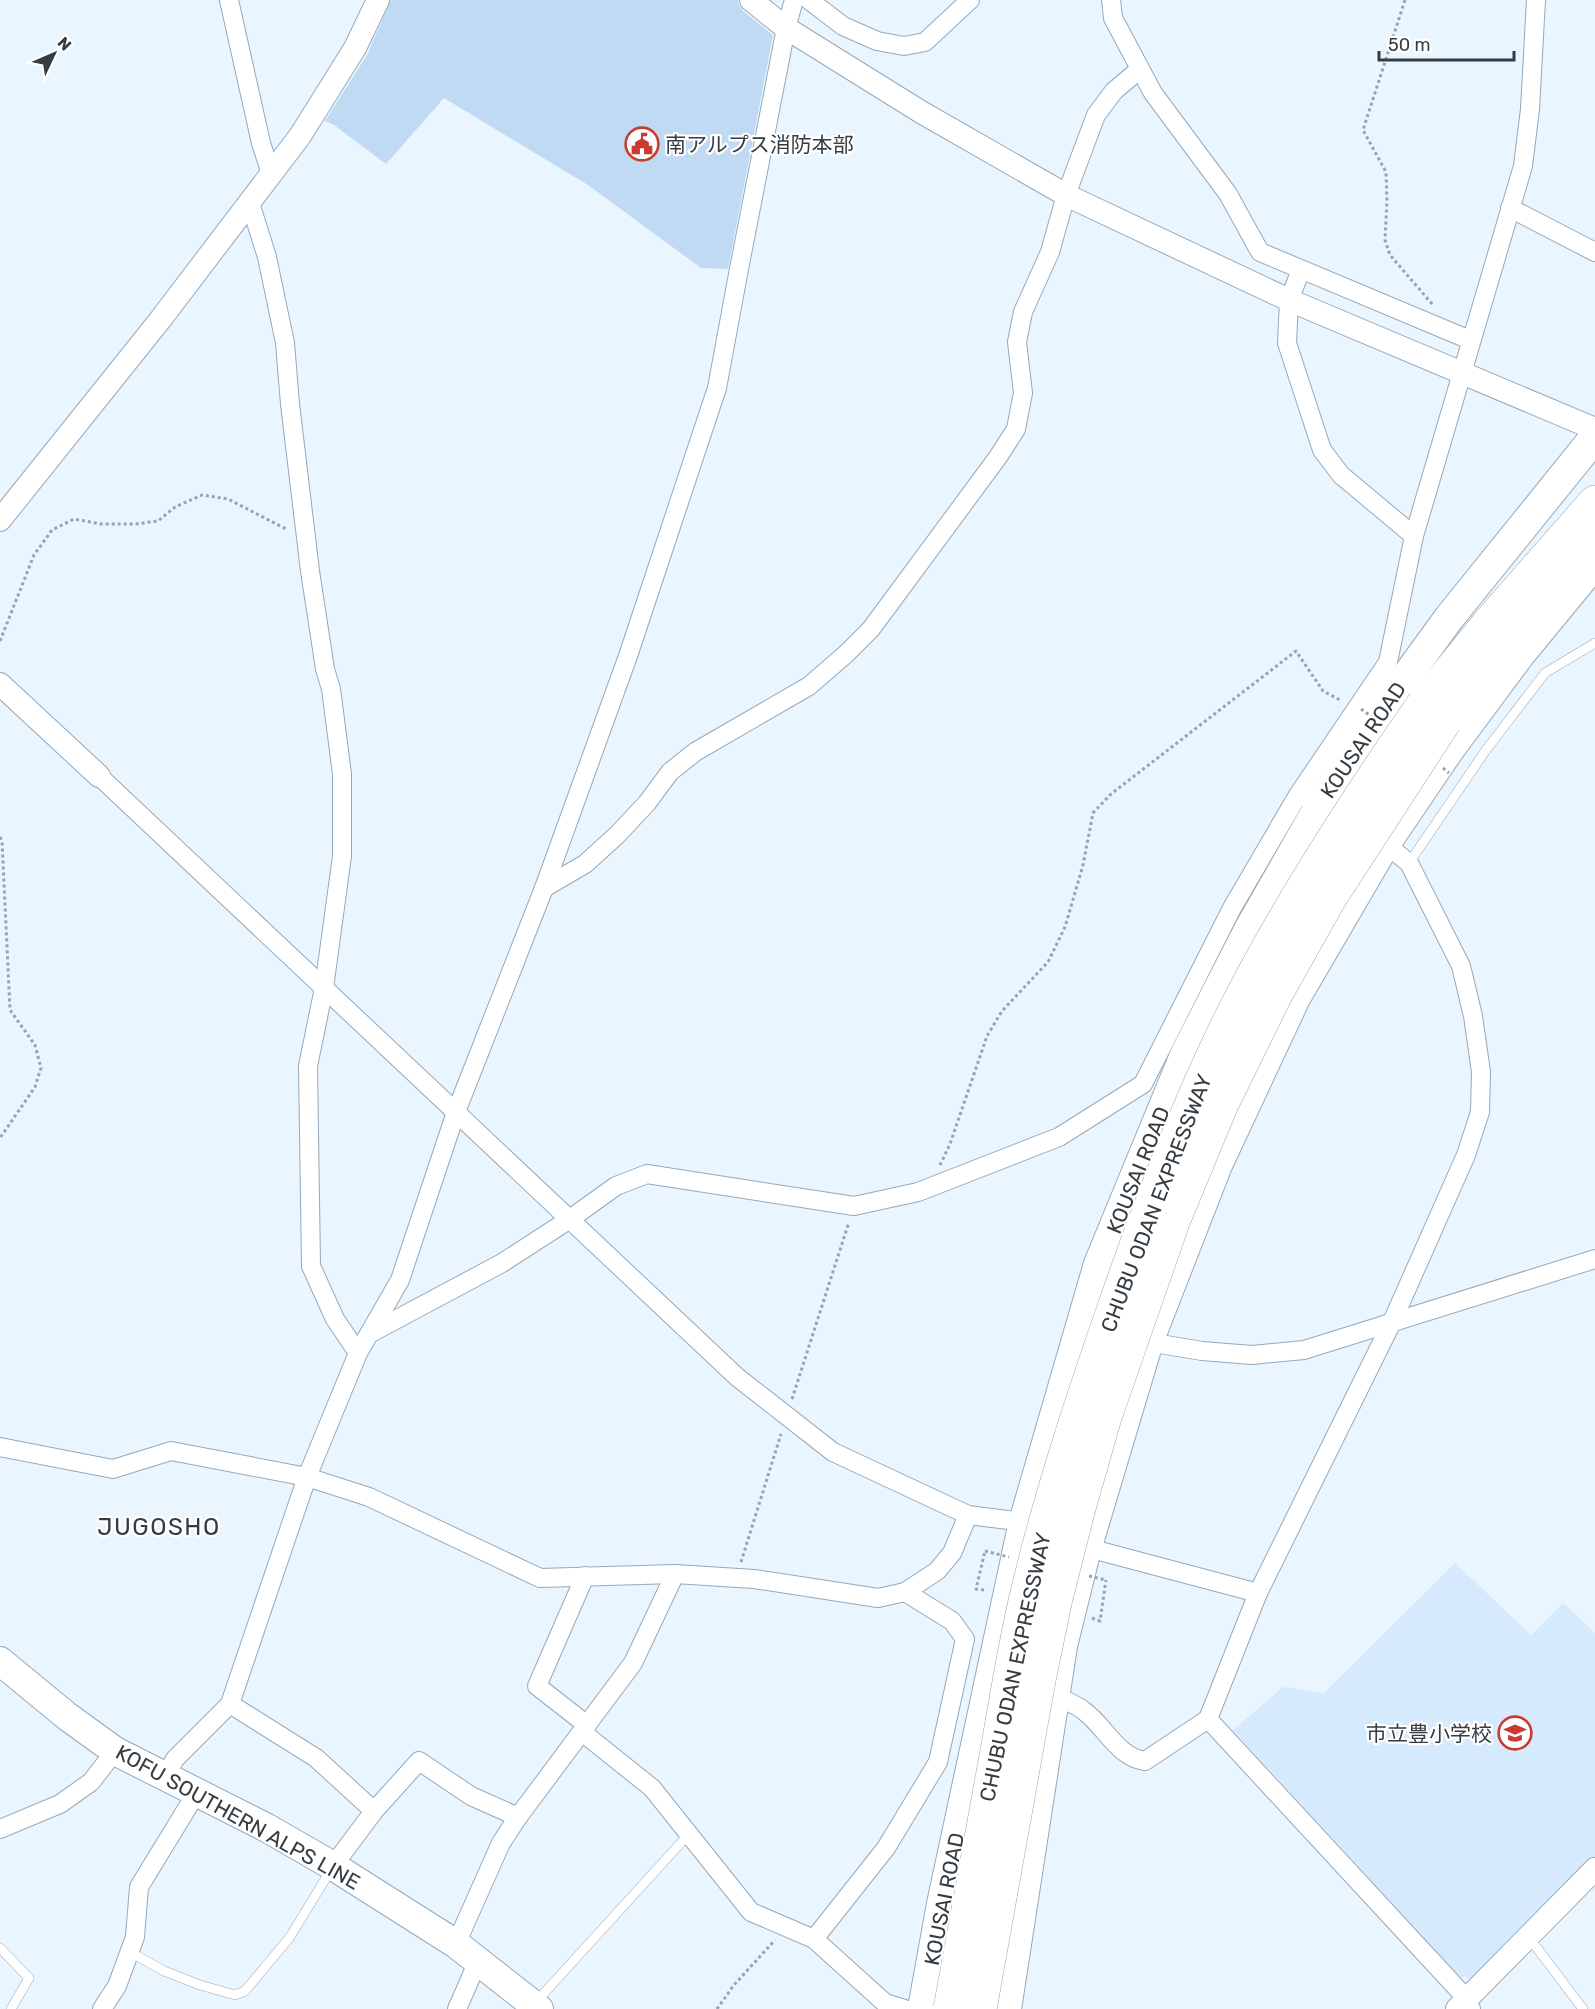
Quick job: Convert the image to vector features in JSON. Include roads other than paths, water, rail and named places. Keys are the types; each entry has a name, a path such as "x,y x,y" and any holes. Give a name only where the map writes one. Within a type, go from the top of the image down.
{"highway":[{"name":"KOUSAI ROAD","path":"923,2009 942,1904 1024,1522 1099,1264 1186,1053 1249,930 1310,799 1388,702 1449,618 1595,437"},
{"name":"CHUBU ODAN EXPRESSWAY","path":"950,2009 1027,1592 1078,1409 1149,1208 1196,1094 1250,981 1305,882 1364,789 1424,703 1487,625 1595,502"},
{"name":"CHUBU ODAN EXPRESSWAY","path":"980,2009 1039,1680 1056,1598 1079,1508 1105,1417 1173,1222 1221,1106 1275,996 1319,918 1445,721 1511,636 1595,535"},
{"path":"1006,2009 1062,1646 1086,1549 1148,1342 1217,1165 1295,998 1385,844 1448,751 1520,654 1595,563"}],"main road":[{"name":"KOFU SOUTHERN ALPS LINE","path":"2,1667 115,1751 267,1828 333,1866 456,1944 536,2007"}],"street":[{"path":"229,0 261,143 271,174"},
{"path":"0,520 160,320 300,136 355,48 378,0"},
{"path":"751,0 786,28 921,112 1066,195 1289,300 1595,429"},
{"path":"165,1777 175,1759 230,1704 307,1477 358,1353 400,1280 456,1112 544,888 628,656 717,388 786,28 794,0"},
{"path":"809,0 843,26 877,41 904,46 926,42 970,0"},
{"path":"1111,0 1113,18 1153,93 1228,194 1260,252 1465,338"},
{"path":"369,1334 502,1263 616,1186 647,1174 854,1206 918,1192 1059,1137 1143,1084 1232,908 1310,799 1357,708 1388,662 1414,536 1462,372 1465,338 1523,166 1530,109 1536,0"},
{"path":"544,888 585,864 617,835 670,772 695,752 808,686 846,654 878,620 998,457 1016,429 1023,393 1017,342 1023,312 1050,252 1066,195 1096,115 1114,91 1140,69"},
{"path":"250,203 267,257 285,343 306,539 325,669 331,689 342,774 342,856 324,988 308,1066 310,1266 335,1318 358,1353"},
{"path":"1510,208 1595,252"},
{"path":"1301,270 1289,300 1287,343 1322,450 1341,475 1414,536"},
{"path":"0,684 737,1377 833,1452 968,1515 1024,1522 1086,1549 1258,1593"},
{"path":"1054,1696 1084,1711 1133,1760 1145,1761 1208,1719 1258,1593 1392,1322 1466,1155 1480,1112 1481,1072 1473,1016 1461,966 1409,863 1385,844 1310,799"},
{"path":"1148,1342 1202,1351 1252,1355 1304,1350 1595,1259"},
{"path":"0,1447 113,1469 171,1451 307,1477 369,1497 540,1578 675,1574 754,1579 878,1598 905,1592 937,1571 952,1553 968,1515"},
{"path":"456,1944 501,1843 633,1663 675,1574"},
{"path":"585,1576 537,1686 652,1788 751,1912 814,1939 885,2002 905,2009"},
{"path":"814,1939 886,1848 939,1762 965,1639 952,1621 905,1592"},
{"path":"230,1704 316,1758 374,1811"},
{"path":"1208,1719 1465,2005 1527,1937 1595,1869"},
{"path":"0,1829 60,1804 91,1782 115,1751"},
{"path":"333,1866 374,1811 419,1761 471,1796 518,1817"},
{"path":"102,2009 117,1986 135,1936 140,1887 197,1792"},
{"path":"457,2009 478,1961"}],"lane":[{"path":"1409,863 1486,750 1545,673 1595,643"},
{"path":"536,2007 689,1834"},
{"path":"129,1952 164,1971 235,1995 244,1991 290,1938 333,1866"},
{"path":"1527,1937 1583,2009"},
{"path":"0,1948 29,1978 11,2009"}],"place":[{"name":"南アルプス消防本部","path":"642,144"},
{"name":"市立豊小学校","path":"1515,1733"}],"district":[{"name":"JUGOSHO","path":"159,1527"}]}
